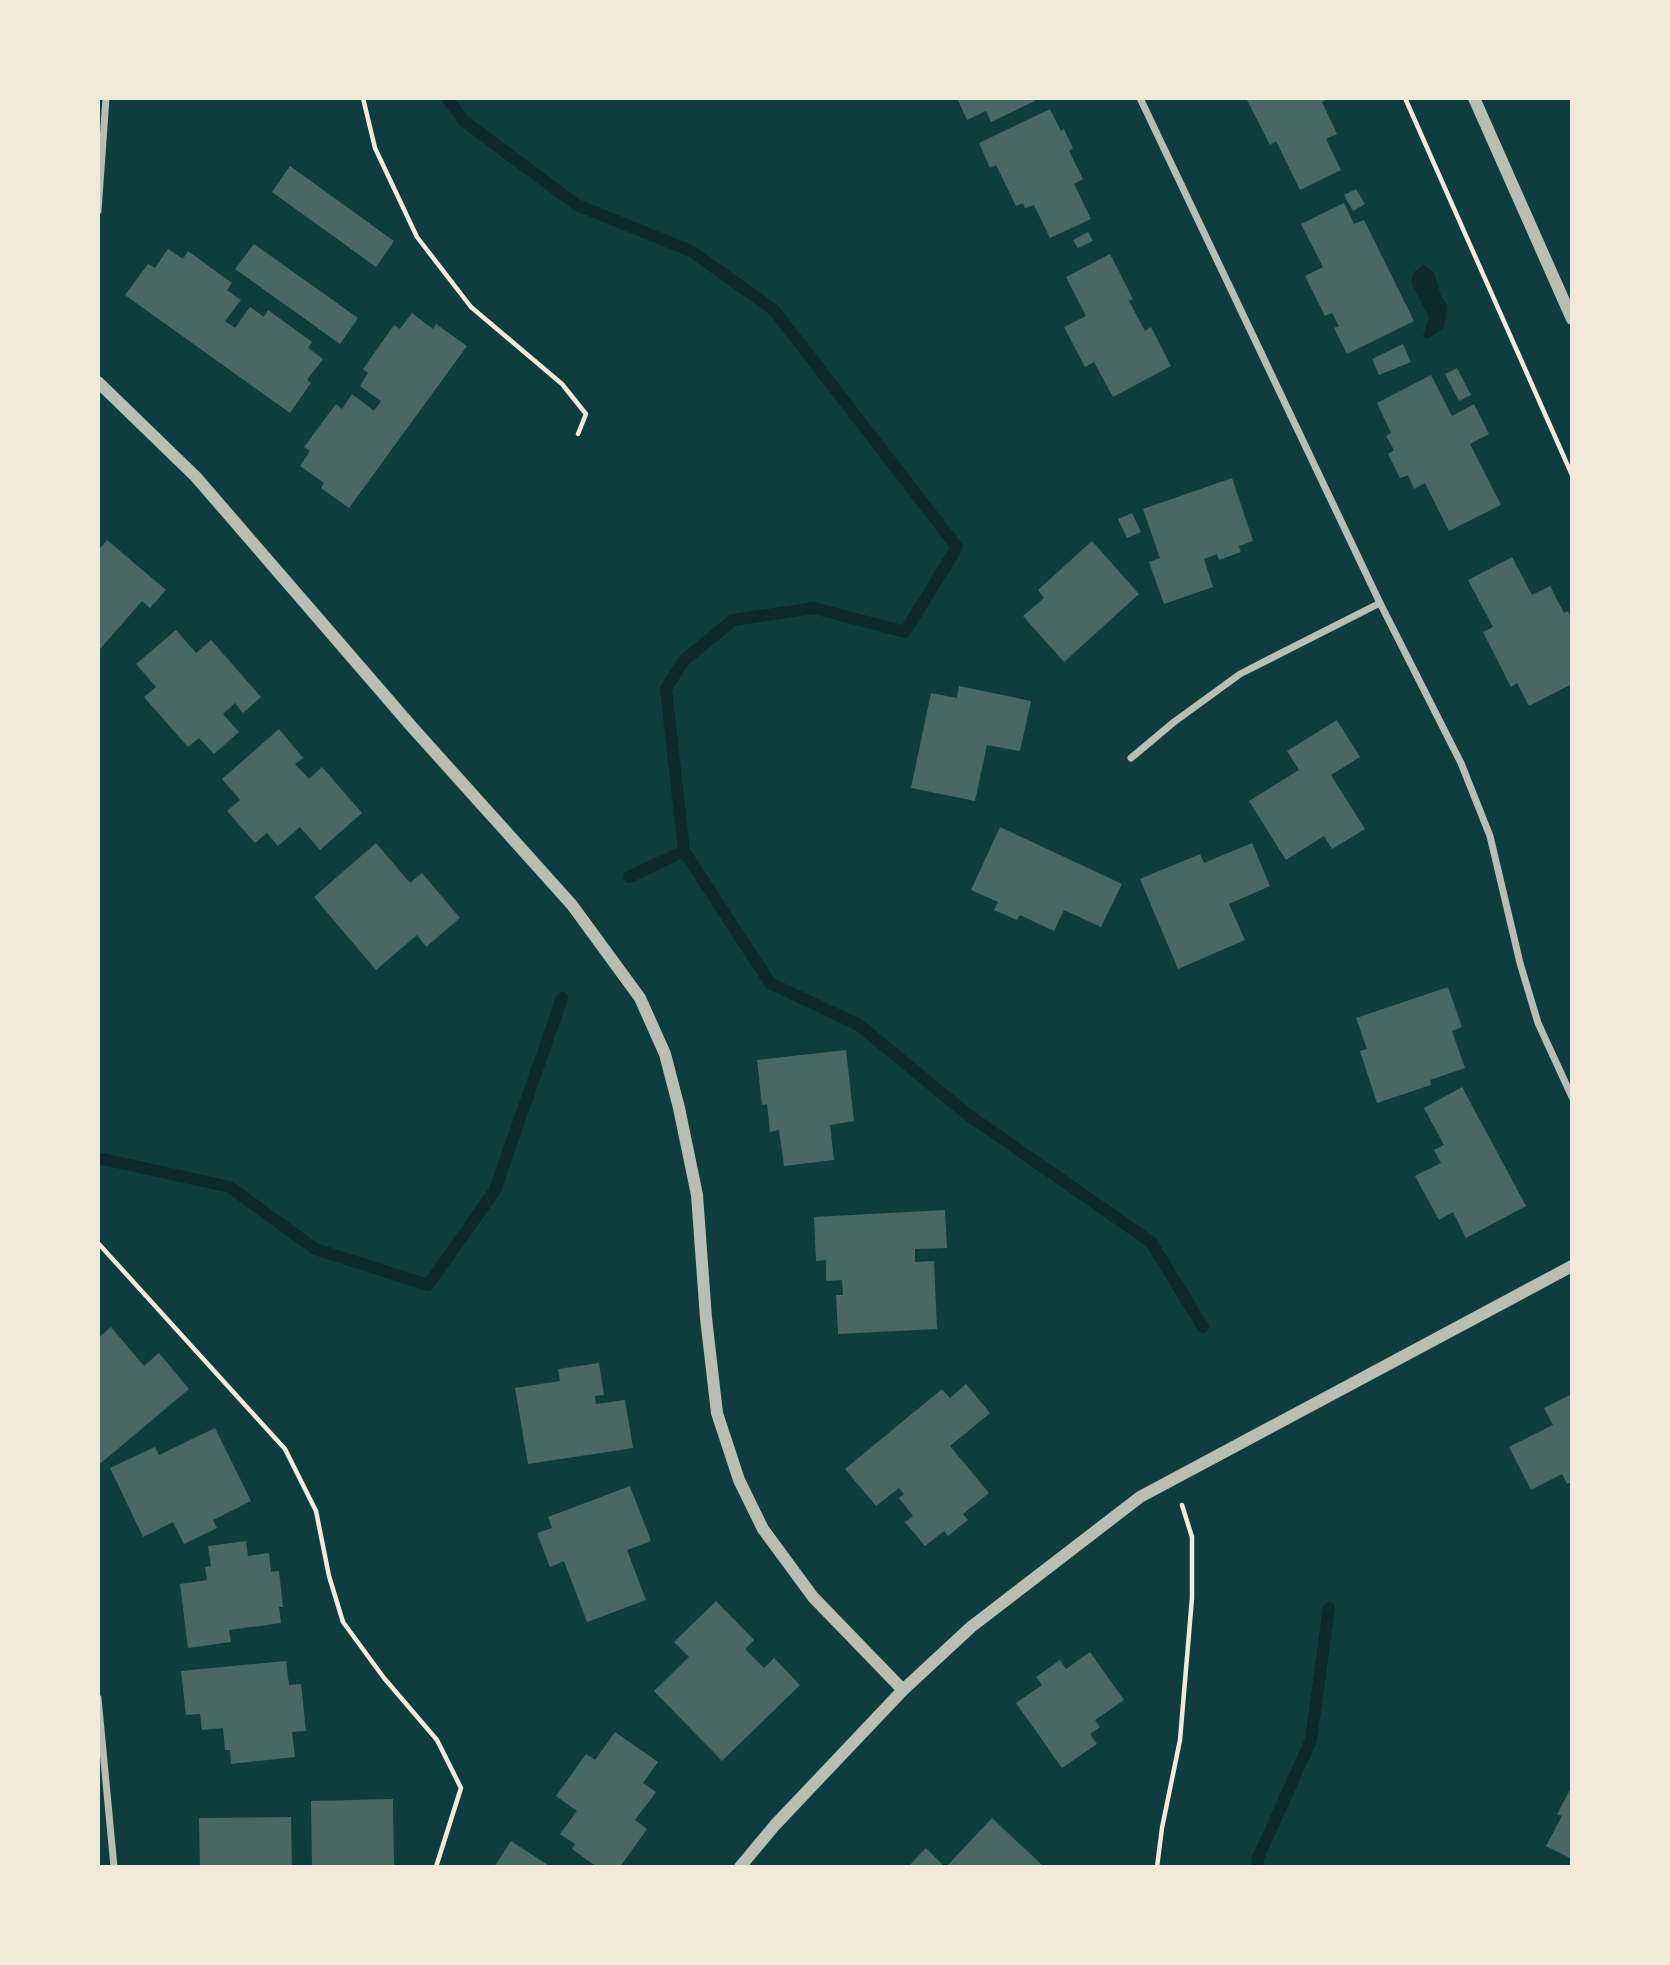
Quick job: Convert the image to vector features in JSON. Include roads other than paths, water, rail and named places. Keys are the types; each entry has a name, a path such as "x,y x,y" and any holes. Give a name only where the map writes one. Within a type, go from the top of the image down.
{"street":[{"path":"98,211 106,98"},
{"path":"1140,98 1380,603 1461,762 1490,836 1520,963 1538,1023 1572,1097"},
{"path":"1474,98 1572,319"},
{"path":"98,382 196,477 421,737 572,905 640,998 665,1054 695,1182 716,1413 739,1480 763,1530 813,1597 903,1690"},
{"path":"1131,758 1174,722 1240,674 1380,603"},
{"path":"740,1867 775,1825 903,1690 971,1627 1140,1497 1572,1266"},
{"path":"98,1698 114,1867"}],"water":[{"path":"1423,265 1434,272 1441,296 1447,305 1444,328 1427,339 1423,336 1429,318 1411,282 1414,272"}],"waterway":[{"path":"447,98 464,121 577,205 691,251 774,310 957,547 905,632 814,608 733,620 683,661 666,689 684,851 770,983 859,1025 967,1114 1151,1242 1203,1327"},
{"path":"629,877 684,851"},
{"path":"98,1158 230,1187 315,1249 428,1285 495,1190 562,998"},
{"path":"1257,1867 1258,1858 1311,1740 1329,1608"}]}
